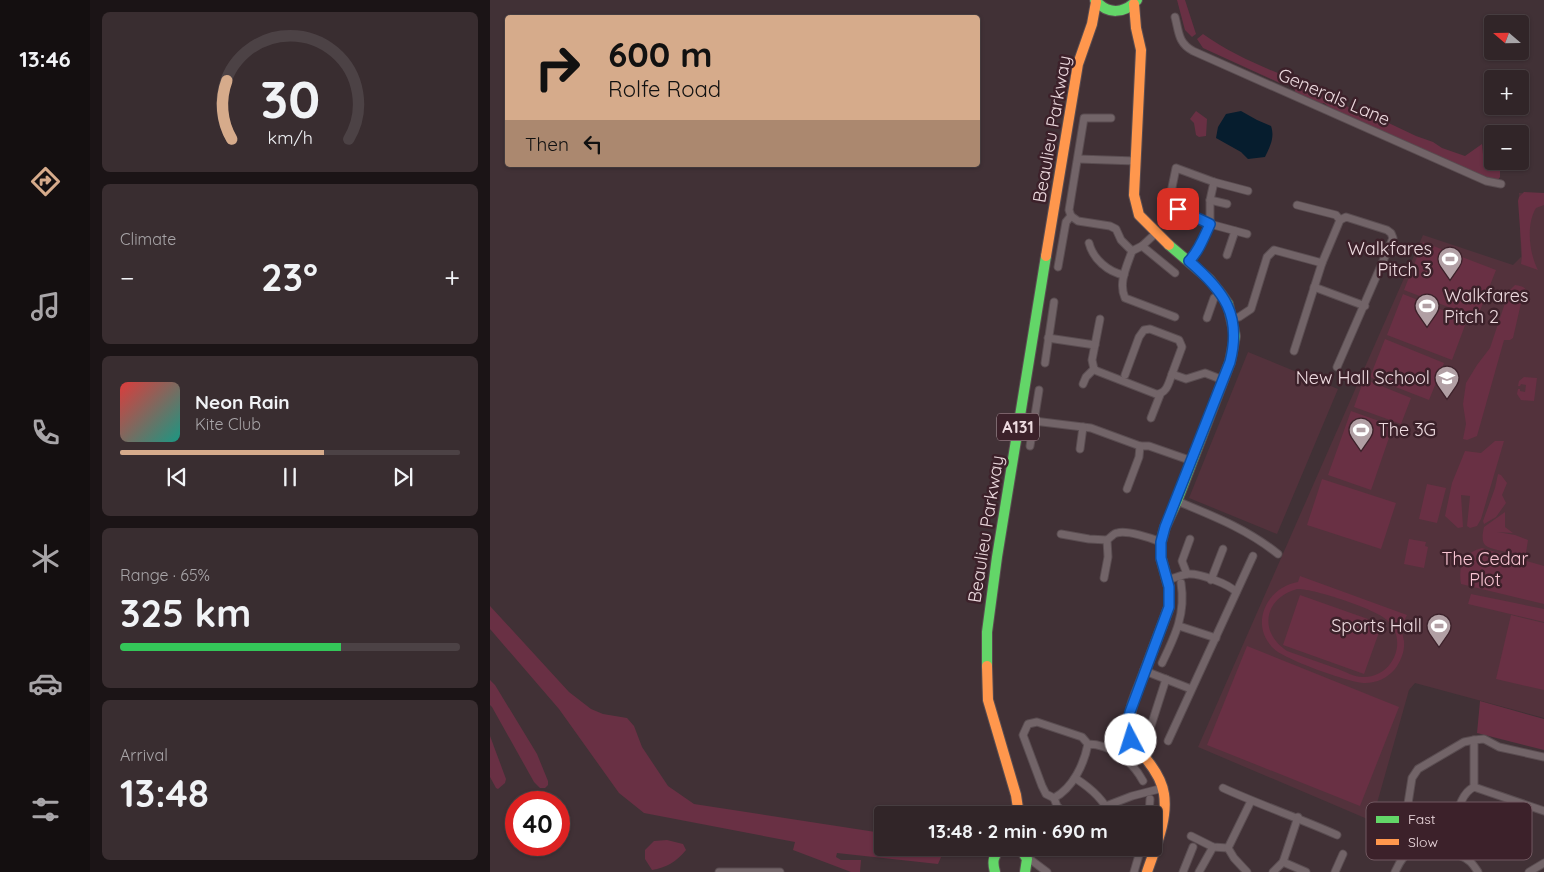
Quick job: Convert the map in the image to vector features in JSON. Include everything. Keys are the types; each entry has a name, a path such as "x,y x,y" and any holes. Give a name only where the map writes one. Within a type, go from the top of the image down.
{"main road":[{"path":"1096,1 1104,9 1116,12"},
{"name":"Beaulieu Parkway","path":"1018,806 988,700 986,632 998,547 1078,64 1097,8 1096,1"},
{"path":"1135,2 1136,28 1141,50 1134,195 1136,207 1140,215 1156,233 1210,279 1228,304 1235,336 1233,350 1223,380 1177,501 1165,527 1161,542 1161,558 1168,580 1169,607 1128,722 1128,732 1131,740 1154,768 1163,788 1164,813 1147,872"},
{"name":"Beaulieu Parkway","path":"1085,39 1099,21 1129,8 1135,2"},
{"path":"994,856 995,872"},
{"path":"1025,872 1028,864 1027,856"}],"street":[{"path":"1116,12 1125,14 1136,28"},
{"name":"Generals Lane","path":"1175,17 1181,41 1193,51 1486,181 1501,184"},
{"path":"1111,118 1084,118 1069,210 1071,216 1078,222 1110,226 1116,229 1121,240 1132,251"},
{"path":"1078,159 1136,161"},
{"path":"1247,234 1210,224 1178,209 1170,198 1176,168 1214,182 1248,191"},
{"path":"1189,261 1197,253 1198,247 1210,224 1210,200 1214,182"},
{"path":"1210,200 1227,204"},
{"path":"1297,205 1336,215 1340,220"},
{"path":"1058,267 1066,222 1071,216"},
{"path":"1294,351 1322,263 1340,220 1346,217 1387,230 1392,233 1393,238 1337,367"},
{"path":"1227,255 1236,230"},
{"path":"1156,233 1142,246 1132,251 1124,275 1122,291 1125,298 1175,317"},
{"path":"1089,243 1096,257 1107,268 1124,275"},
{"path":"1142,246 1175,273"},
{"path":"1232,318 1239,317 1251,309 1267,257 1274,250 1322,263"},
{"path":"1314,287 1365,306"},
{"path":"1207,318 1214,298 1221,294"},
{"path":"1044,363 1054,302"},
{"path":"1094,369 1092,360 1100,318"},
{"path":"1125,375 1139,337 1144,330 1150,329 1179,340 1182,347 1172,374 1165,390 1160,395 1151,418"},
{"path":"1048,338 1095,345"},
{"path":"1083,384 1086,377 1094,369"},
{"path":"1094,369 1143,390 1160,395"},
{"path":"1172,374 1186,379 1205,373 1223,380"},
{"path":"1030,446 1039,390"},
{"path":"1034,420 1098,430 1140,446 1149,446 1192,461"},
{"path":"1080,449 1083,427"},
{"path":"1127,489 1139,457 1140,446"},
{"path":"1177,501 1233,524 1260,540 1278,554"},
{"path":"1061,534 1107,540 1117,532 1161,542"},
{"path":"1187,574 1182,561 1190,539"},
{"path":"1104,578 1108,557 1107,540"},
{"path":"1211,580 1223,549"},
{"path":"1168,741 1253,556"},
{"path":"1168,580 1187,574 1195,574 1228,585 1236,592"},
{"path":"1162,663 1179,626 1184,598 1181,583"},
{"path":"1179,626 1216,638"},
{"path":"1145,671 1191,689"},
{"path":"1150,729 1166,679"},
{"path":"1057,806 1054,798 1046,794 1024,741 1023,735 1026,727 1031,723 1036,722 1082,737 1088,744 1097,744 1128,761 1143,781"},
{"path":"1408,802 1412,778 1418,769 1464,742 1484,739 1498,747 1544,757"},
{"path":"1474,740 1474,787"},
{"path":"1054,798 1075,778 1088,744"},
{"path":"1075,778 1088,787 1106,806 1132,796 1163,788"},
{"path":"1461,802 1468,790 1474,787 1518,802"},
{"path":"1223,788 1251,801 1298,817 1337,834"},
{"path":"1150,799 1150,806"},
{"path":"1228,848 1251,801"},
{"path":"1532,807 1544,811"},
{"path":"1273,872 1283,862 1298,817"},
{"path":"1191,836 1213,847 1228,848"},
{"path":"1183,872 1193,847"},
{"path":"1188,863 1200,869 1213,847"},
{"path":"1228,848 1234,858 1247,872"},
{"path":"1336,872 1342,854"},
{"path":"1027,856 1047,872"},
{"path":"1134,872 1139,856"},
{"path":"1395,872 1400,860"},
{"path":"1468,860 1478,872"},
{"path":"1283,862 1306,872"},
{"path":"1529,872 1544,863"},
{"path":"718,872 780,872"}],"shaded area":[{"name":"New Hall School","path":"1519,193 1544,194 1544,718 1415,683 1409,690 1377,802 1366,802 1366,818 1198,747 1423,235 1513,265 1521,257"},
{"path":"1248,352 1338,389 1277,534 1189,498"}],"green space":[{"path":"1177,0 1185,0 1196,34 1192,37 1185,30"},
{"path":"1203,34 1236,54 1294,80 1295,84 1282,84 1203,48 1197,39"},
{"path":"1304,87 1317,90 1334,97 1348,107 1376,117 1433,142 1442,148 1465,156 1482,144 1484,170 1500,170 1500,177 1498,180 1489,180 1336,113 1324,103 1315,105 1296,94 1294,88"},
{"path":"1196,111 1207,119 1206,136 1199,137 1196,135 1194,123 1190,119"},
{"path":"1524,192 1544,193 1544,205 1536,208 1530,230 1532,255 1538,270 1521,264 1518,201"},
{"name":"Walkfares Pitch 3","path":"1423,242 1496,270 1477,318 1404,290"},
{"path":"1515,285 1526,289 1525,298 1528,303 1521,303 1513,338 1504,340 1477,436 1467,440 1463,439 1466,424 1463,404 1466,383 1490,348 1509,291"},
{"name":"Walkfares Pitch 2","path":"1403,294 1467,320 1452,360 1387,335"},
{"path":"1385,339 1444,363 1429,400 1370,377"},
{"path":"1524,377 1537,378 1534,401 1521,400 1517,394 1518,389 1525,392 1526,385 1521,384 1518,386 1519,381"},
{"path":"1364,379 1411,398 1401,424 1354,407"},
{"name":"The 3G","path":"1351,411 1393,426 1371,490 1328,475"},
{"path":"1495,441 1504,441 1481,519 1477,526 1470,528 1467,526 1470,496 1461,495 1463,527 1458,528 1445,516 1452,483 1465,451 1481,453"},
{"path":"1498,474 1507,483 1502,495 1506,503 1496,517 1484,524 1483,521"},
{"path":"1322,479 1396,503 1381,549 1307,525"},
{"path":"1427,484 1446,488 1437,523 1419,519"},
{"path":"1505,512 1505,527 1513,533 1497,532 1515,535 1528,540 1526,553 1521,557 1487,547 1483,542 1484,527"},
{"path":"1409,539 1426,542 1425,546 1428,547 1424,568 1404,564"},
{"name":"The Cedar Plot","path":"1482,548 1544,566 1544,604 1461,584 1460,571 1463,561 1470,553"},
{"path":"1300,576 1407,615 1402,627 1403,652 1395,669 1378,681 1369,683 1357,682 1303,664 1279,653 1273,648 1262,628 1265,608 1278,591 1287,585 1298,582","holes":["1297,589 1329,595 1358,605 1381,615 1387,620 1394,628 1397,637 1397,647 1390,665 1374,676 1363,677 1287,651 1272,635 1269,616 1277,600 1286,593"]},
{"path":"1471,594 1544,609 1544,622 1468,604"},
{"path":"1300,595 1382,624 1364,674 1283,645"},
{"path":"490,606 569,692 591,709 603,714 627,718 634,726 642,747 668,786 694,804 874,832 874,856 942,856 938,864 837,853 836,857 841,860 861,860 860,872 851,872 793,850 795,842 644,813 619,793 559,709 490,629"},
{"path":"1511,615 1544,623 1544,690 1496,679"},
{"path":"1247,646 1399,707 1360,806 1207,745"},
{"path":"490,680 495,685 537,754 548,781 548,785 545,788 540,788 534,782 490,705"},
{"path":"1480,701 1544,719 1544,750 1477,733"},
{"path":"490,736 506,779 505,783 498,789 490,777"},
{"path":"667,840 683,844 686,850 671,863 662,868 652,870 645,859 645,850 654,841"}],"water":[{"path":"1241,111 1271,126 1272,138 1265,157 1248,159 1241,152 1216,138 1218,127 1226,114"}],"traffic: fast":[{"path":"1095,0 1105,8 1116,11 1127,8 1137,0"},
{"path":"1145,671 1169,607 1169,587 1161,558 1161,542 1165,527 1177,501 1230,362 1235,336 1228,304 1221,294 1209,279 1169,245"},
{"path":"987,666 987,632 997,557 1046,256"},
{"path":"995,856 995,872"},
{"path":"1025,856 1027,859 1025,872"}],"traffic: slow":[{"path":"1046,256 1078,64 1092,24 1096,2"},
{"path":"1134,4 1136,28 1141,50 1134,195 1139,215 1169,245"},
{"path":"987,666 988,700 1018,806"},
{"path":"1145,671 1132,707 1130,726 1132,736 1138,747 1160,780 1165,804 1160,834 1147,872"}],"place":[{"name":"Walkfares Pitch 3","path":"1450,280"},
{"name":"Walkfares Pitch 2","path":"1427,327"},
{"name":"New Hall School","path":"1447,399"},
{"name":"The 3G","path":"1361,451"},
{"name":"Sports Hall","path":"1439,647"}],"route":[{"path":"1131,740 1128,732 1130,712 1169,607 1169,587 1161,558 1161,542 1165,527 1177,501 1230,362 1235,336 1228,304 1210,279 1189,261 1197,253 1198,247 1210,224 1178,209"}]}
